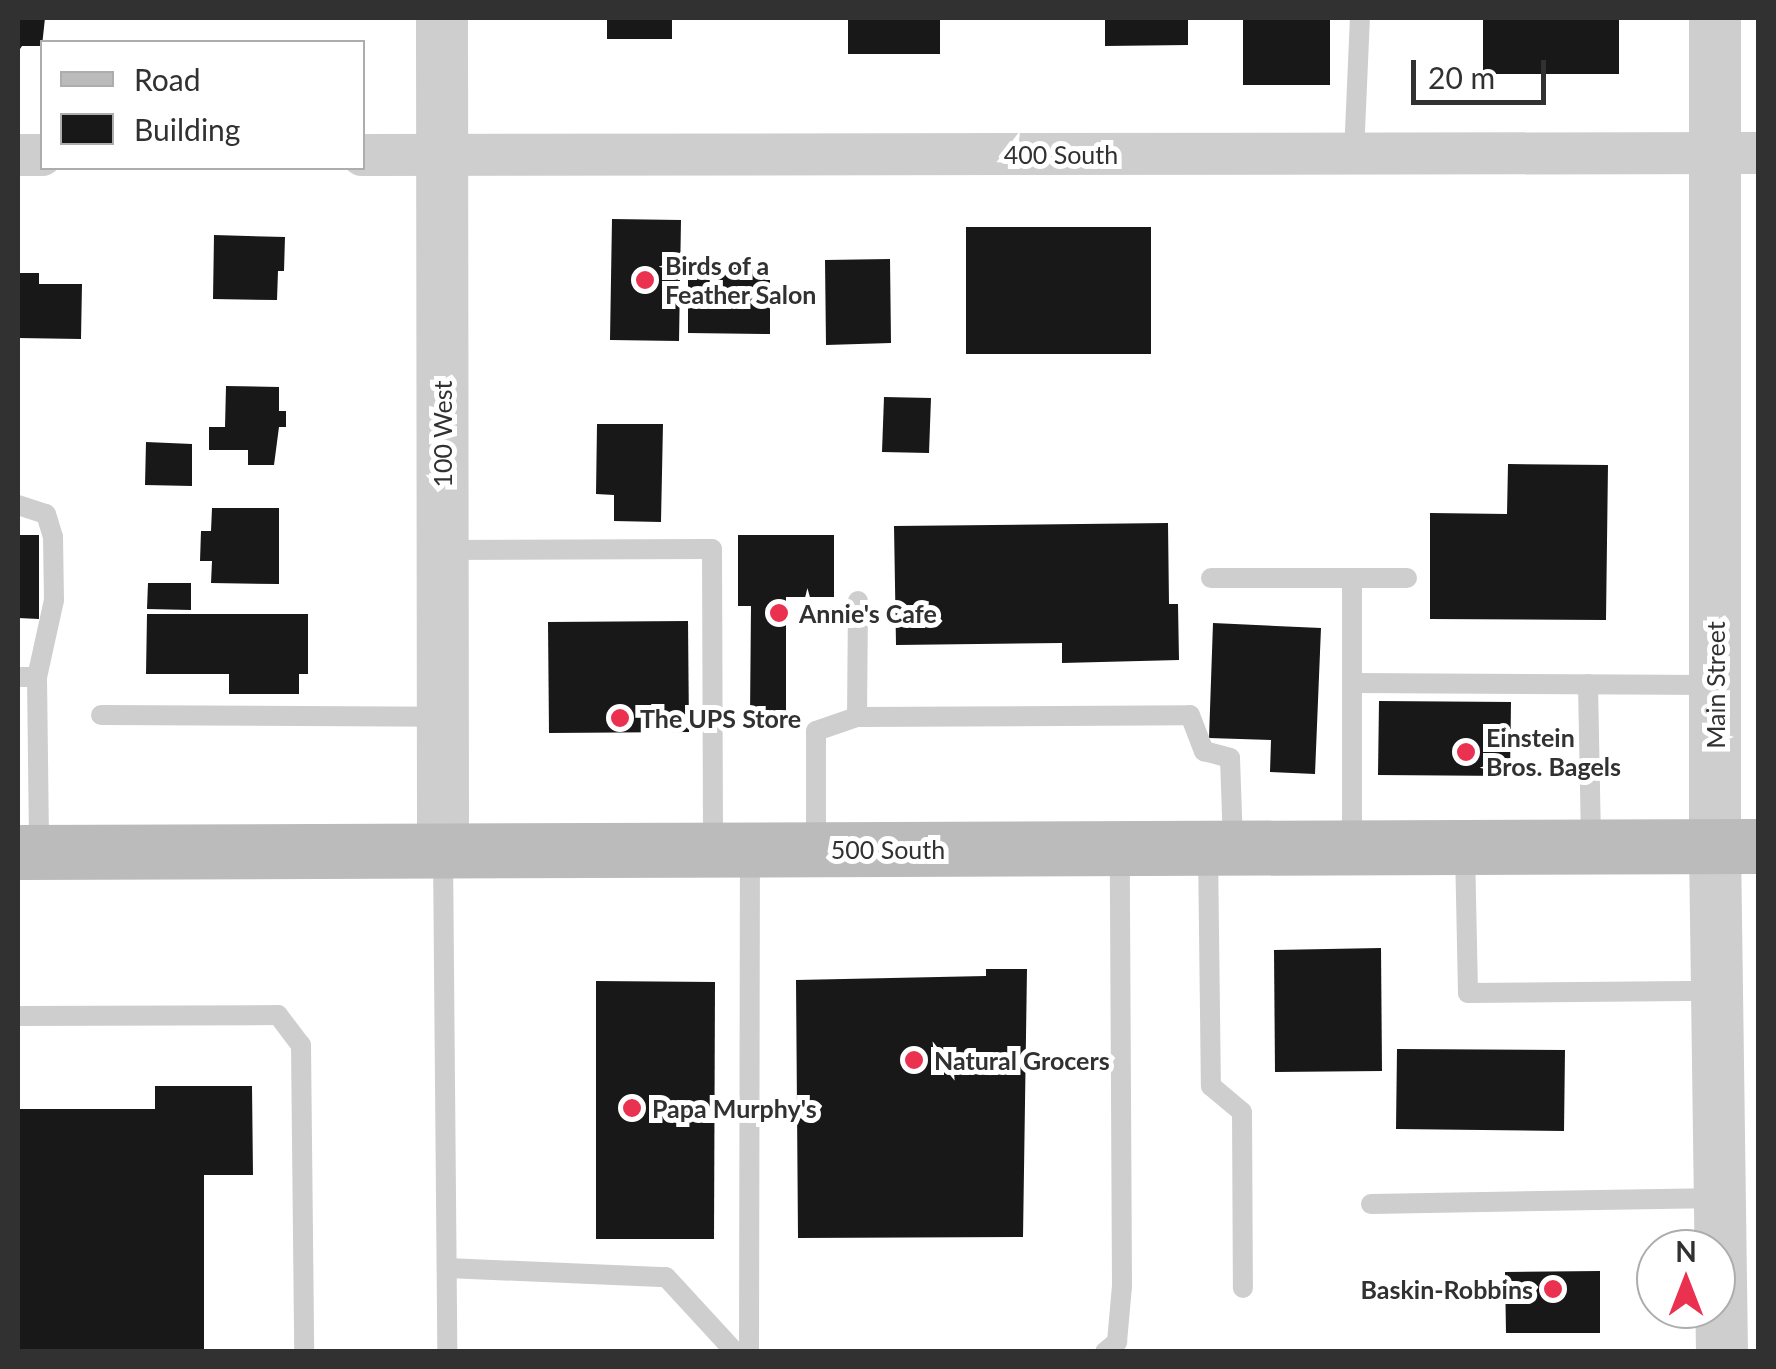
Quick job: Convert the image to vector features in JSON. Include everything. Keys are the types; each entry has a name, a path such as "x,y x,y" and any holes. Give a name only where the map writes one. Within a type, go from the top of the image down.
{"main road":[{"name":"500 South","path":"28,852 1737,846"}],"street":[{"name":"100 West","path":"442,18 442,851"},
{"name":"Main Street","path":"1715,18 1737,153 1715,685 1737,846 1718,991 1722,1352"},
{"name":"400 South","path":"365,155 1737,153"}],"lane":[{"path":"1354,154 1360,18"},
{"path":"18,505 46,514 53,538 54,600 28,677 28,852"},
{"path":"442,550 712,550 731,850 750,1352"},
{"path":"1211,578 1406,578"},
{"path":"1352,578 1352,848"},
{"path":"857,717 858,601"},
{"path":"1352,683 1715,685"},
{"path":"1588,684 1591,847"},
{"path":"816,850 816,731 857,717 1190,715 1204,751 1230,758 1221,848 1211,1086 1242,1112 1243,1288"},
{"path":"101,716 442,717"},
{"path":"1465,847 1468,993 1718,991"},
{"path":"1105,1352 1117,1342 1122,1286 1120,849"},
{"path":"442,851 447,1352"},
{"path":"18,1016 278,1015 301,1045 304,1352"},
{"path":"1371,1204 1721,1198"},
{"path":"446,1268 666,1277 734,1352"}],"building":[{"path":"18,18 45,18 40,46 22,46 18,52"},
{"path":"607,18 672,18 672,39 607,39"},
{"path":"848,18 940,18 940,54 848,54"},
{"path":"1105,18 1188,18 1188,45 1105,46"},
{"path":"1243,18 1330,18 1330,85 1243,85"},
{"path":"1483,18 1619,18 1619,74 1483,74"},
{"name":"Birds of a Feather Salon","path":"612,219 681,220 679,341 610,340"},
{"path":"966,227 1151,227 1151,354 966,354"},
{"path":"214,235 285,237 284,271 278,271 277,300 213,299"},
{"path":"890,259 891,343 826,345 825,260"},
{"path":"688,267 770,267 770,334 688,333"},
{"path":"18,273 39,273 39,284 82,284 81,339 18,338"},
{"path":"226,386 279,387 279,411 286,411 286,427 279,427 274,465 248,465 248,450 209,450 209,427 225,427"},
{"path":"884,397 931,398 929,453 882,452"},
{"path":"597,424 663,424 661,522 614,521 614,495 596,494"},
{"path":"146,442 192,444 192,486 145,485"},
{"path":"1508,464 1608,465 1606,620 1430,619 1430,513 1507,514"},
{"path":"212,508 279,508 279,584 211,583 212,561 200,561 201,531 211,531"},
{"path":"1168,523 1169,604 1178,604 1179,660 1062,663 1062,643 896,645 894,526"},
{"path":"18,535 39,535 39,619 18,618"},
{"path":"738,535 834,535 834,597 786,597 786,715 750,715 751,606 738,606"},
{"path":"148,583 191,583 191,610 147,609"},
{"path":"147,614 308,614 308,674 299,674 299,694 229,694 229,674 146,674"},
{"path":"688,621 689,732 549,733 548,622"},
{"path":"1213,623 1321,628 1315,774 1270,772 1271,740 1209,738"},
{"path":"1379,701 1511,702 1510,776 1378,775"},
{"path":"1381,948 1382,1071 1275,1072 1274,950"},
{"path":"986,969 1027,969 1023,1237 798,1238 796,980 986,976"},
{"path":"596,981 715,982 714,1239 596,1239"},
{"path":"1397,1049 1565,1050 1564,1131 1396,1129"},
{"path":"155,1086 252,1086 253,1175 204,1175 204,1352 18,1352 18,1109 155,1109"},
{"path":"1600,1271 1600,1333 1506,1333 1505,1272"}],"place":[{"name":"Birds of a Feather Salon","path":"645,280"},
{"name":"Annie's Cafe","path":"779,613"},
{"name":"The UPS Store","path":"620,718"},
{"name":"Einstein Bros. Bagels","path":"1466,752"},
{"name":"Natural Grocers","path":"914,1060"},
{"name":"Papa Murphy's","path":"632,1108"},
{"name":"Baskin-Robbins","path":"1553,1289"}]}
